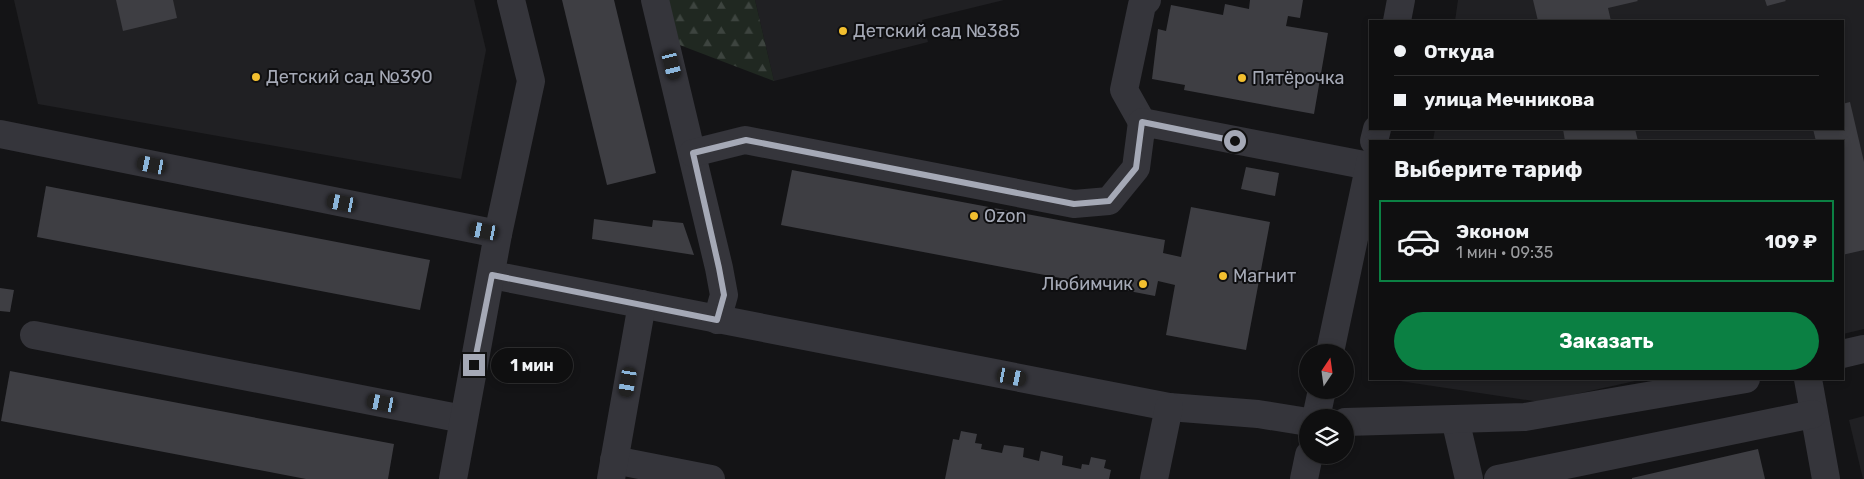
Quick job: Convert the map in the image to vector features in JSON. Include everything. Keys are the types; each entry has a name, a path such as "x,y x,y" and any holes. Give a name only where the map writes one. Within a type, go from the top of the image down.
{"street":[{"path":"453,479 492,275 498,234 531,81 511,0"},
{"path":"655,0 719,268 724,295 717,320"},
{"path":"693,153 746,140 1074,204 1109,201 1136,168 1142,122 1124,90 1142,5 1147,0"},
{"path":"1397,20 1401,0"},
{"path":"1142,122 1369,165"},
{"path":"0,134 498,234"},
{"path":"1332,344 1369,170"},
{"path":"492,275 1169,407 1258,414 1299,421"},
{"path":"642,304 612,469 711,479"},
{"path":"34,335 463,419"},
{"path":"1844,354 1864,349"},
{"path":"1354,422 1525,417 1740,380"},
{"path":"1808,380 1826,479"},
{"path":"1154,479 1169,407"},
{"path":"1498,479 1813,414"},
{"path":"1455,419 1469,479"},
{"path":"1304,479 1307,464"}],"shaded area":[{"name":"Детский сад №390","path":"14,0 474,0 486,50 461,179 38,104"},
{"name":"Детский сад №385","path":"755,0 1004,0 922,20 928,42 774,81"},
{"path":"1458,0 1864,0 1864,329 1844,334 1844,140 1433,140 1435,130 1844,130 1844,20 1455,20"},
{"path":"1393,380 1639,380 1540,402"},
{"path":"1864,416 1864,479 1863,479 1849,420"}],"green space":[{"path":"667,0 755,0 774,81 677,44"}],"building":[{"path":"116,0 173,0 177,18 123,31"},
{"path":"562,0 614,0 656,173 607,185"},
{"path":"1250,0 1303,0 1300,18 1288,16 1286,26 1328,33 1314,114 1184,90 1185,85 1152,79 1158,29 1166,31 1171,5 1223,15 1225,4 1249,9"},
{"path":"1533,0 1638,1 1608,8 1611,20 1538,20"},
{"path":"1765,0 1785,0 1786,1 1767,6"},
{"path":"1850,102 1864,162 1864,250 1844,255 1844,140 1816,140 1813,130 1844,130 1844,104"},
{"path":"1563,130 1635,130 1638,140 1565,140"},
{"path":"1246,167 1279,173 1275,196 1241,189"},
{"path":"792,170 1165,240 1163,253 1181,257 1191,207 1270,222 1246,350 1166,335 1175,285 1158,281 1155,296 781,225"},
{"path":"46,186 430,260 420,310 37,237"},
{"path":"594,219 652,227 653,220 683,223 694,255 592,239"},
{"path":"0,288 14,290 10,312 0,311"},
{"path":"10,371 394,444 388,479 306,479 1,421"},
{"path":"961,431 977,434 975,443 982,444 981,449 1002,453 1004,445 1024,448 1023,457 1039,461 1041,451 1063,456 1062,465 1081,469 1082,464 1089,465 1091,457 1106,460 1104,468 1111,470 1109,479 945,479 953,439 959,440"},
{"path":"1758,449 1765,479 1632,479 1632,478"}],"place":[{"name":"Детский сад №385","path":"843,31"},
{"name":"Детский сад №390","path":"256,77"},
{"name":"Пятёрочка","path":"1242,78"},
{"name":"Ozon","path":"974,216"},
{"name":"Магнит","path":"1223,276"},
{"name":"Любимчик","path":"1143,284"}],"route":[{"path":"474,365 492,275 717,320 724,295 693,153 746,140 1074,204 1109,201 1136,168 1142,122 1235,141"}]}
